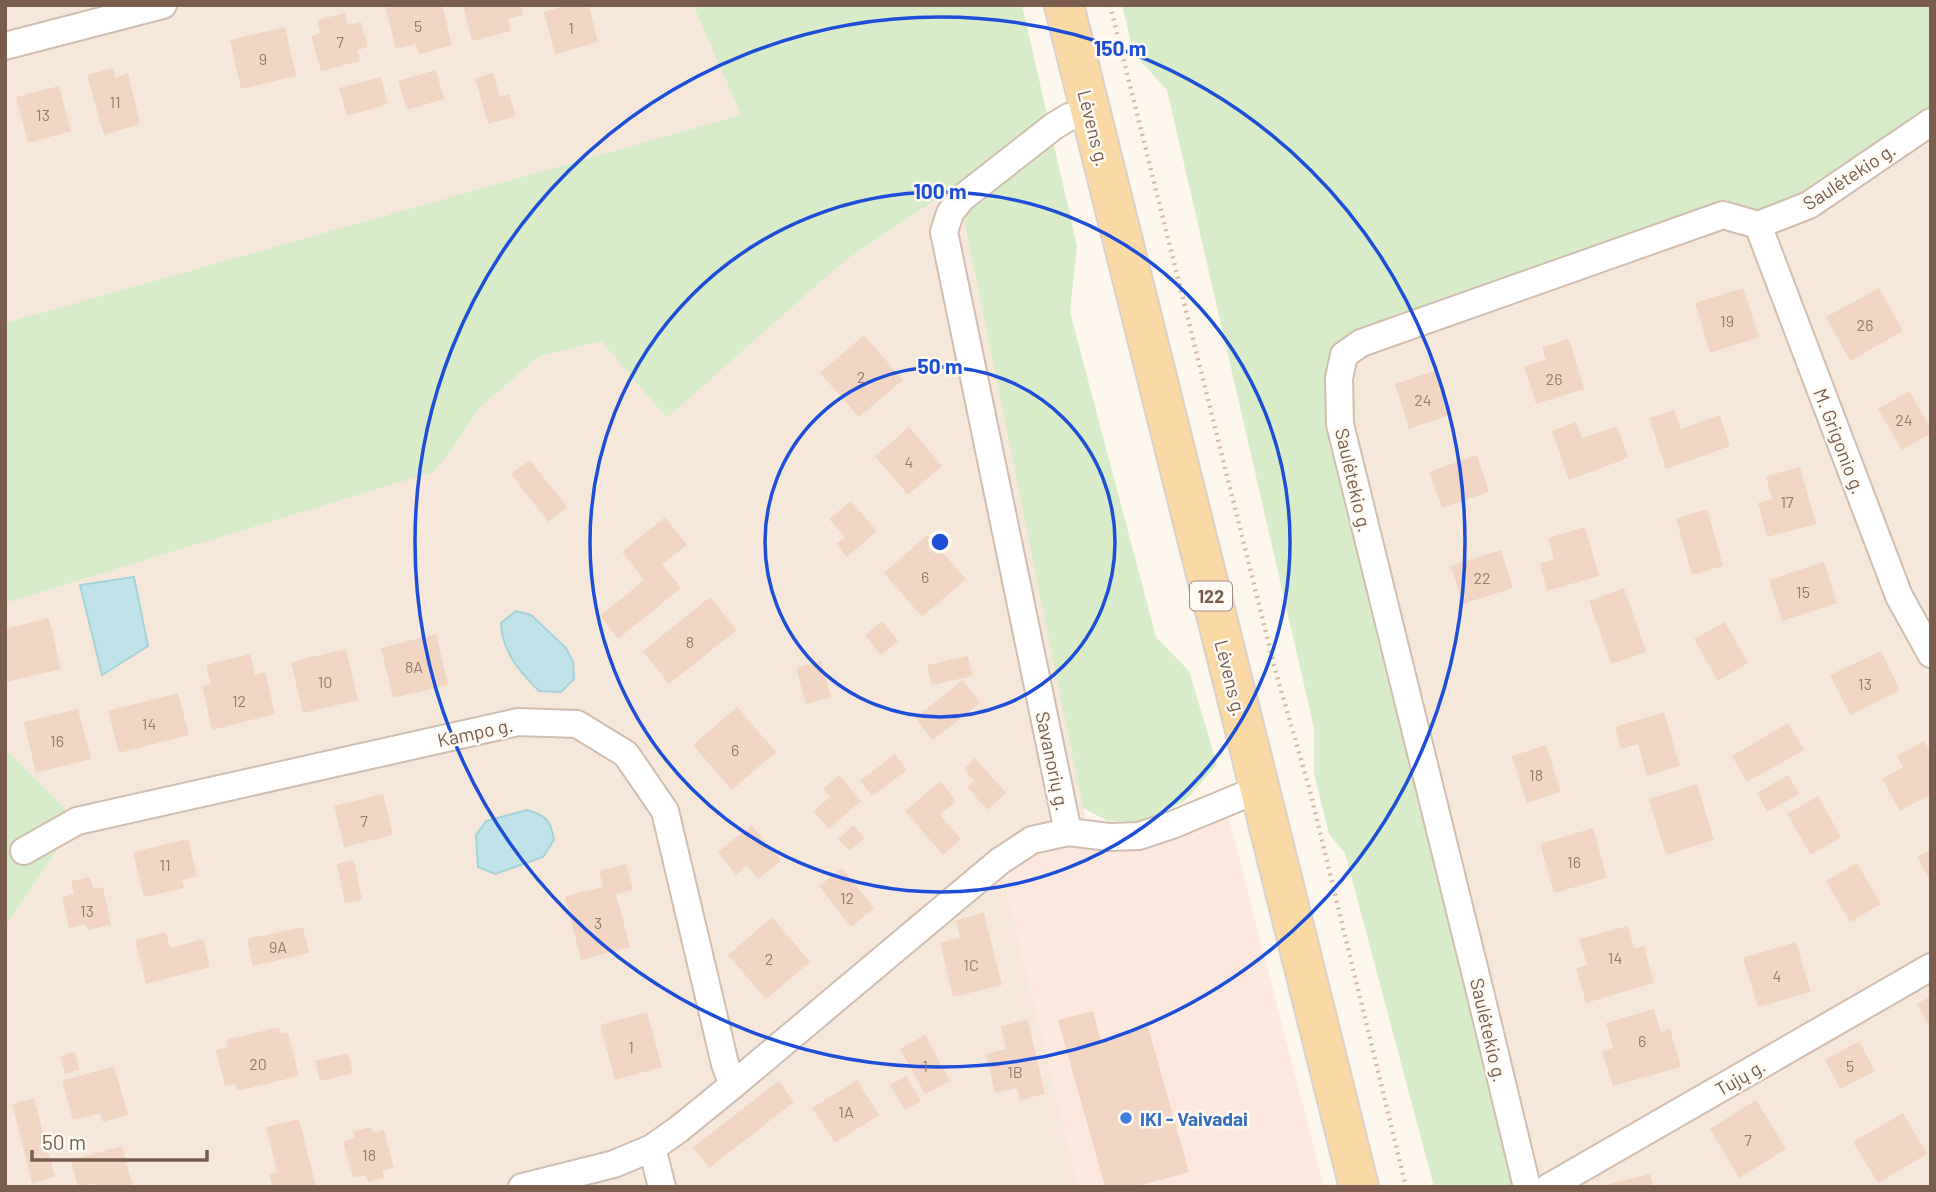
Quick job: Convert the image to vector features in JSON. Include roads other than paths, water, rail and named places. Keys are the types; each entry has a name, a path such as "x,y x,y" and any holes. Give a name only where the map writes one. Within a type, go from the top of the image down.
{"main road":[{"name":"Lėvens g.","path":"1064,5 1359,1187"}],"street":[{"path":"5,46 163,5"},
{"name":"Savanorių g.","path":"522,1187 614,1164 652,1148 733,1085 1000,860 1032,840 1068,832 944,232 950,213 962,198 1054,126 1069,117 1090,111"},
{"name":"Saulėtekio g.","path":"1527,1187 1340,424 1339,378 1344,355 1361,343 1723,215 1758,225 1810,205 1931,122"},
{"name":"M. Grigonio g.","path":"1758,225 1899,596 1931,654"},
{"name":"Kampo g.","path":"24,851 77,821 517,722 577,724 626,754 665,811 725,1064 733,1085"},
{"path":"1068,832 1109,837 1139,836 1259,789"},
{"name":"Tujų g.","path":"1549,1187 1931,967"},
{"path":"652,1148 662,1187"}],"water":[{"path":"134,577 148,646 102,675 80,585"},
{"path":"516,611 531,615 566,648 573,662 574,679 561,692 539,691 508,652 501,623"},
{"path":"527,810 543,817 551,828 554,840 543,857 495,874 478,867 476,835 486,821"}],"place":[{"name":"IKI - Vaivadai","path":"1126,1118"}]}
